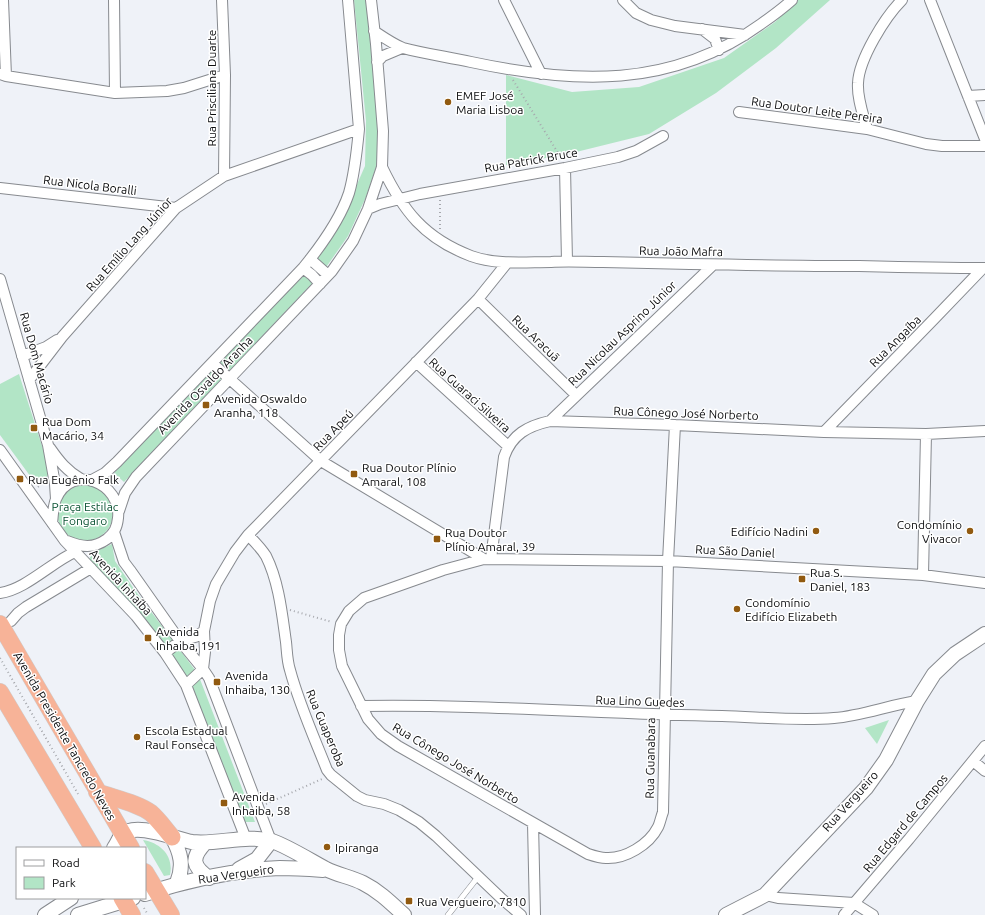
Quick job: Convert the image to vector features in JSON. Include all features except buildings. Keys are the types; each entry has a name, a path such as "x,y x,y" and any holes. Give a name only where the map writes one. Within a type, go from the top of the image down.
{"highway":[{"name":"Avenida Presidente Tancredo Neves","path":"5,623 98,792 122,843"},
{"path":"0,692 92,847"},
{"path":"98,792 149,812 159,821 172,837"},
{"path":"146,876 150,892 171,915"}],"main road":[{"name":"Rua Vergueiro","path":"726,915 765,895 866,788 886,760 917,701 934,674 955,654 985,634"},
{"name":"Rua Vergueiro","path":"122,843 134,830 141,829 181,840 205,842 246,839 271,841 330,871 372,888 384,896 404,915"},
{"path":"172,837 179,849 181,860 181,870 177,883"},
{"path":"205,842 197,852 195,860 198,869 216,876 245,866 257,859 271,841"},
{"name":"Rua Vergueiro","path":"150,892 177,883 244,872 282,868 330,871"},
{"path":"45,915 69,899"},
{"path":"78,915 131,904"}],"street":[{"path":"3,0 3,75 115,93 167,91 184,88 225,75"},
{"path":"114,0 115,93"},
{"name":"Rua Prisciliana Duarte","path":"222,0 225,75 224,176"},
{"name":"Avenida Osvaldo Aranha","path":"92,480 105,473 117,462 303,268 320,248 335,222 348,194 358,147 359,129 348,0"},
{"path":"371,0 383,131 382,167"},
{"path":"504,0 541,74"},
{"path":"623,0 636,13 651,20 675,26 745,35"},
{"path":"374,31 402,48 507,69 578,77 615,76 655,72 686,64 719,50 745,35 792,0"},
{"path":"867,128 859,97 859,75 871,45 894,7 902,0"},
{"path":"930,0 985,139"},
{"path":"702,29 714,39 719,50"},
{"path":"377,62 383,56 402,48"},
{"path":"968,96 985,95"},
{"name":"Rua Doutor Leite Pereira","path":"739,112 867,128 926,144 942,146 985,146"},
{"name":"Rua Emílio Lang Júnior","path":"29,380 62,337 176,208 224,176 359,129"},
{"name":"Rua Patrick Bruce","path":"399,200 440,190 618,157 636,151 663,136"},
{"name":"Avenida Osvaldo Aranha","path":"119,511 125,493 136,477 328,275 353,241 368,209 382,167"},
{"name":"Rua João Mafra","path":"382,167 399,200 411,216 427,232 449,246 486,260 507,263 567,261 713,265 984,268"},
{"path":"561,168 567,261"},
{"name":"Rua Nicola Boralli","path":"0,188 176,208"},
{"path":"368,209 380,204 399,200"},
{"path":"310,259 328,275"},
{"name":"Rua Apeú","path":"203,669 205,652 204,631 210,601 216,584 235,552 248,535 478,299 507,263"},
{"name":"Rua Nicolau Asprino Júnior","path":"550,420 713,265"},
{"path":"303,268 320,284"},
{"name":"Rua Angaíba","path":"824,432 984,268"},
{"name":"Rua Dom Macário","path":"0,279 48,445 56,499"},
{"name":"Rua Aracuã","path":"478,299 576,395"},
{"name":"Rua Emílio Lang Júnior","path":"22,356 46,347 62,337"},
{"name":"Rua Guaraci Silveira","path":"416,362 508,446"},
{"path":"212,363 321,461 487,559 504,457 508,446"},
{"name":"Rua Cônego José Norberto","path":"508,446 519,434 528,428 550,420 824,432 926,434 985,431"},
{"name":"Rua Guanabara","path":"533,823 577,848 599,858 607,859 621,856 635,850 652,837 658,827 662,812 668,561 675,425"},
{"path":"923,575 926,434"},
{"name":"Rua Dom Macário","path":"48,445 67,470 81,479"},
{"path":"0,450 52,523 65,541 87,547 100,544 114,532 118,522 119,511 115,498 108,489 92,480 81,479 71,482 60,492 56,499 52,523"},
{"name":"Avenida Inhaíba","path":"114,532 124,562 180,641 203,669 215,692 271,841"},
{"name":"Rua Guaperoba","path":"248,535 265,555 275,578 291,673 310,730 327,770 357,796 365,800 384,804 399,810 419,822 521,915"},
{"name":"Avenida Inhaíba","path":"65,541 136,616 186,685 246,839"},
{"path":"0,593 15,589 75,552"},
{"name":"Rua Cônego José Norberto","path":"487,559 443,570 364,598 349,611 341,624 339,650 342,666 368,719 389,740 533,823"},
{"name":"Rua São Daniel","path":"487,559 668,561 923,575 985,583"},
{"path":"5,623 18,612 91,568"},
{"path":"164,653 180,641 192,638 204,631"},
{"path":"186,685 203,669"},
{"name":"Rua Lino Guedes","path":"361,706 481,708 815,719 853,716 893,705 917,701"},
{"name":"Rua Edgard de Campos","path":"844,915 985,746"},
{"path":"973,761 985,771"},
{"path":"533,823 535,915"},
{"path":"765,895 778,898 854,903 872,915"}],"lane":[{"path":"448,915 478,877"}],"path":[{"path":"507,69 558,153 561,168"},
{"path":"440,190 440,241"},
{"path":"30,492 53,474"},
{"path":"281,608 337,623"},
{"path":"0,658 81,799"},
{"path":"266,804 331,775"},
{"path":"131,904 150,907"}],"green space":[{"path":"354,0 367,0 380,142 376,167 366,197 348,236 322,273 124,482 114,473 313,264 337,230 365,166 366,121"},
{"path":"798,0 830,0 776,48 716,93 649,134 568,154 506,165 506,75 572,92 639,87 724,58 775,22"},
{"path":"19,374 50,471 43,484 36,484 0,435 0,384"},
{"name":"Praça Estilac Fongaro","path":"85,485 96,487 105,493 111,502 113,513 111,524 105,533 96,539 85,541 74,539 65,533 59,524 57,513 59,502 65,493 74,487"},
{"path":"112,544 115,561 134,589 198,674 255,822 245,822 193,688 144,617 89,559 94,552"},
{"path":"889,720 877,744 865,728"},
{"path":"143,840 161,847 165,852 170,862 170,875 164,876"}],"place":[{"name":"EMEF José Maria Lisboa","path":"448,102"},
{"name":"Avenida Oswaldo Aranha, 118","path":"206,405"},
{"name":"Rua Dom Macário, 34","path":"34,428"},
{"name":"Rua Doutor Plínio Amaral, 108","path":"354,474"},
{"name":"Rua Eugênio Falk","path":"20,479"},
{"name":"Edifício Nadini","path":"816,531"},
{"name":"Condomínio Vivacor","path":"970,531"},
{"name":"Rua Doutor Plínio Amaral, 39","path":"437,539"},
{"name":"Rua S. Daniel, 183","path":"802,579"},
{"name":"Condomínio Edifício Elizabeth","path":"737,609"},
{"name":"Avenida Inhaiba, 191","path":"148,638"},
{"name":"Avenida Inhaiba, 130","path":"217,682"},
{"name":"Escola Estadual Raul Fonseca","path":"137,737"},
{"name":"Avenida Inhaiba, 58","path":"224,803"},
{"name":"Ipiranga","path":"327,847"},
{"name":"Rua Vergueiro, 7810","path":"409,901"}]}
